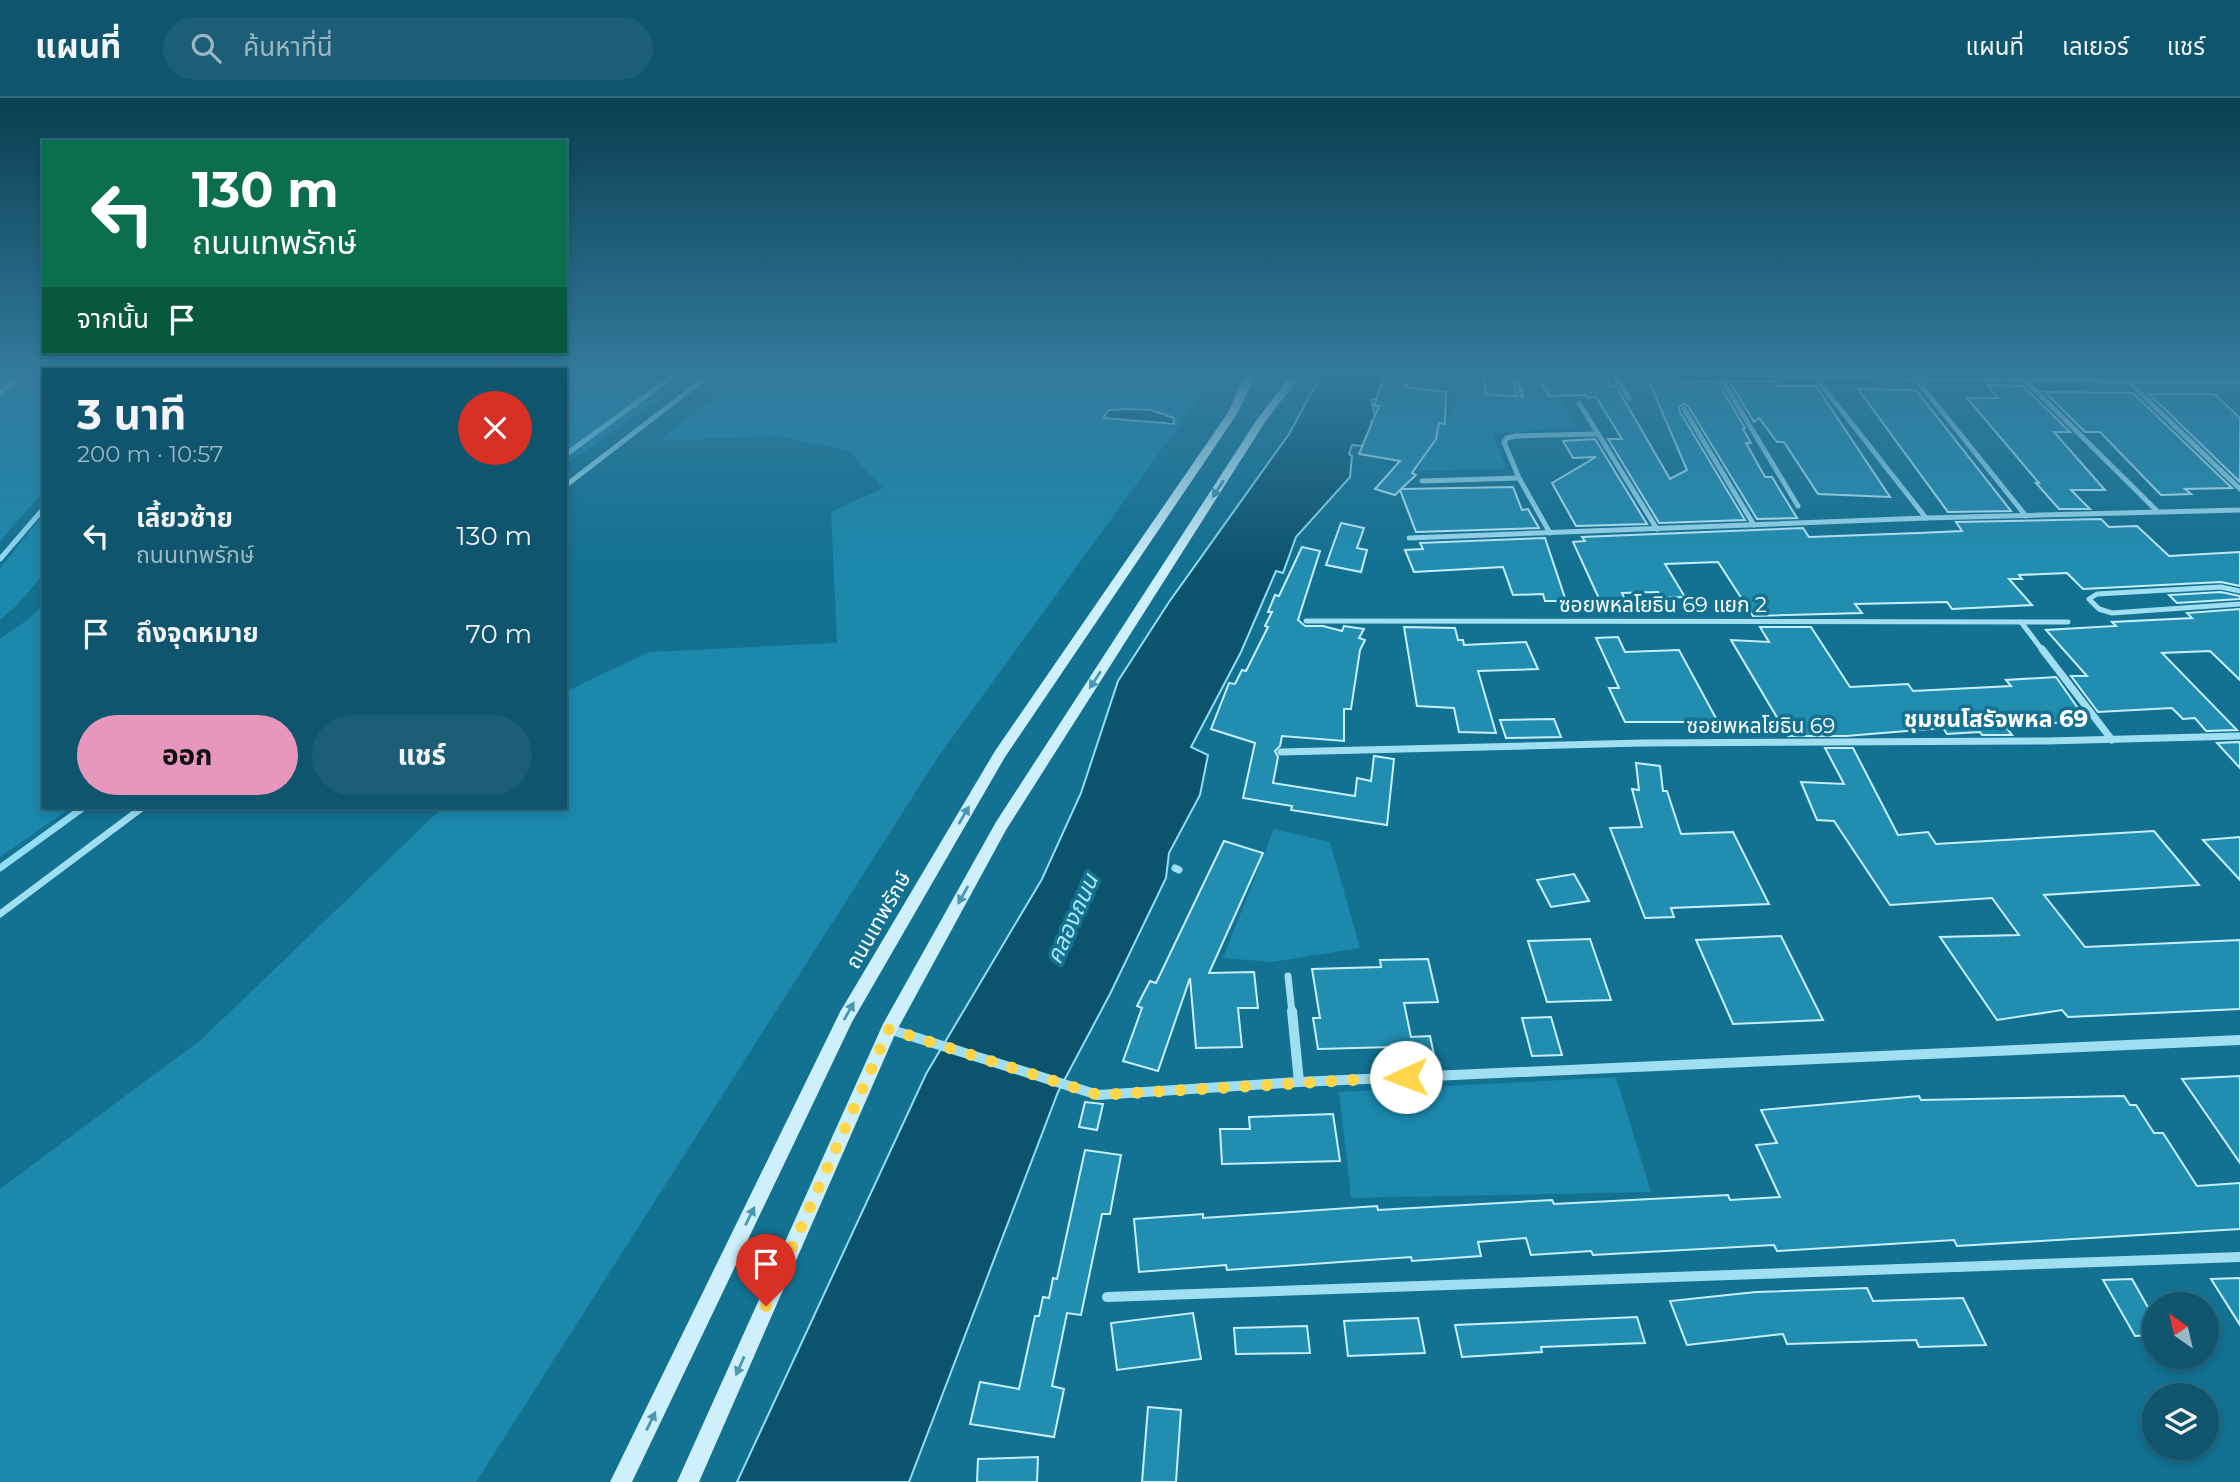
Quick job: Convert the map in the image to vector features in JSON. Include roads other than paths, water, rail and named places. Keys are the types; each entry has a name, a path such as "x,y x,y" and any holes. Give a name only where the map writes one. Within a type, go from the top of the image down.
{"main road":[{"name":"ถนนเทพรักษ์","path":"621,1482 846,1017 1000,754 1216,437"},
{"path":"688,1482 889,1029 1001,826 1251,437"}],"street":[{"path":"567,484 629,437"},
{"path":"1539,437 1507,438 1504,442 1519,478 1550,533"},
{"path":"1599,437 1657,529"},
{"path":"1701,437 1754,526"},
{"path":"1756,437 1798,506"},
{"path":"1862,437 1926,518"},
{"path":"1962,437 2026,516"},
{"path":"2082,437 2157,511"},
{"path":"2185,437 2240,489"},
{"path":"1422,481 1519,478"},
{"path":"1409,538 1926,518 2240,510"},
{"path":"2240,591 2221,587 2097,594 2089,599 2099,609 2112,613 2240,604"},
{"name":"ซอยพหลโยธิน 69 แยก 2","path":"1306,621 2068,622"},
{"path":"2021,622 2112,740"},
{"name":"ซอยพหลโยธิน 69","path":"1281,752 1642,743 2112,740 2240,736"},
{"path":"0,914 140,809"},
{"path":"1287,976 1299,1082"},
{"path":"889,1029 1098,1095 1299,1082 2240,1040"},
{"path":"1107,1297 2240,1257"}],"water":[{"name":"คลองถนน","path":"1287,437 1366,437 1363,446 1352,445 1349,454 1352,456 1350,477 1296,537 1283,573 1276,571 1241,652 1191,747 1208,755 1200,795 1169,853 1166,878 1110,994 1058,1092 909,1482 737,1482 926,1074 1042,879 1081,793 1118,681 1169,602"}],"waterway":[{"path":"567,454 590,437"},
{"path":"0,559 42,510"},
{"path":"0,868 81,809"}],"district":[{"name":"ชุมชนโสรัจพหล 69","path":"1996,719"}]}
